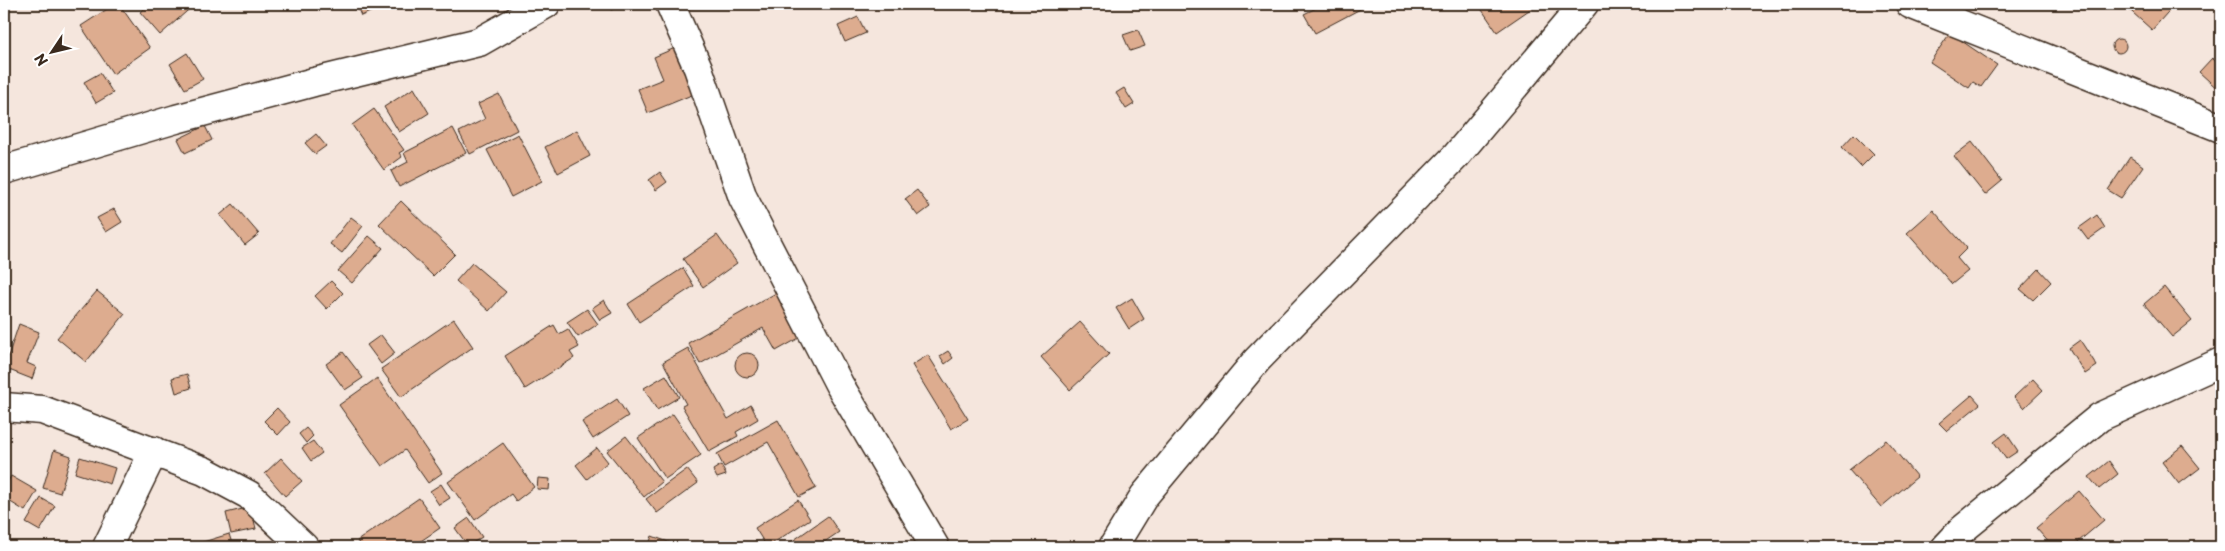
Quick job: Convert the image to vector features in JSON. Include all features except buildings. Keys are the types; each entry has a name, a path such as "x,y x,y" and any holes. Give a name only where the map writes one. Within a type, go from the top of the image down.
{"lane":[{"path":"4,170 176,119 314,82 479,42 546,4"},
{"path":"670,4 698,68 742,198 839,384 935,547"},
{"path":"1112,547 1144,496 1257,360 1456,156 1584,4"},
{"path":"1910,4 2221,128"},
{"path":"1946,547 1963,529 2100,417 2221,362"},
{"path":"4,407 42,410 204,471 249,495 304,547"},
{"path":"107,547 154,451"}]}
